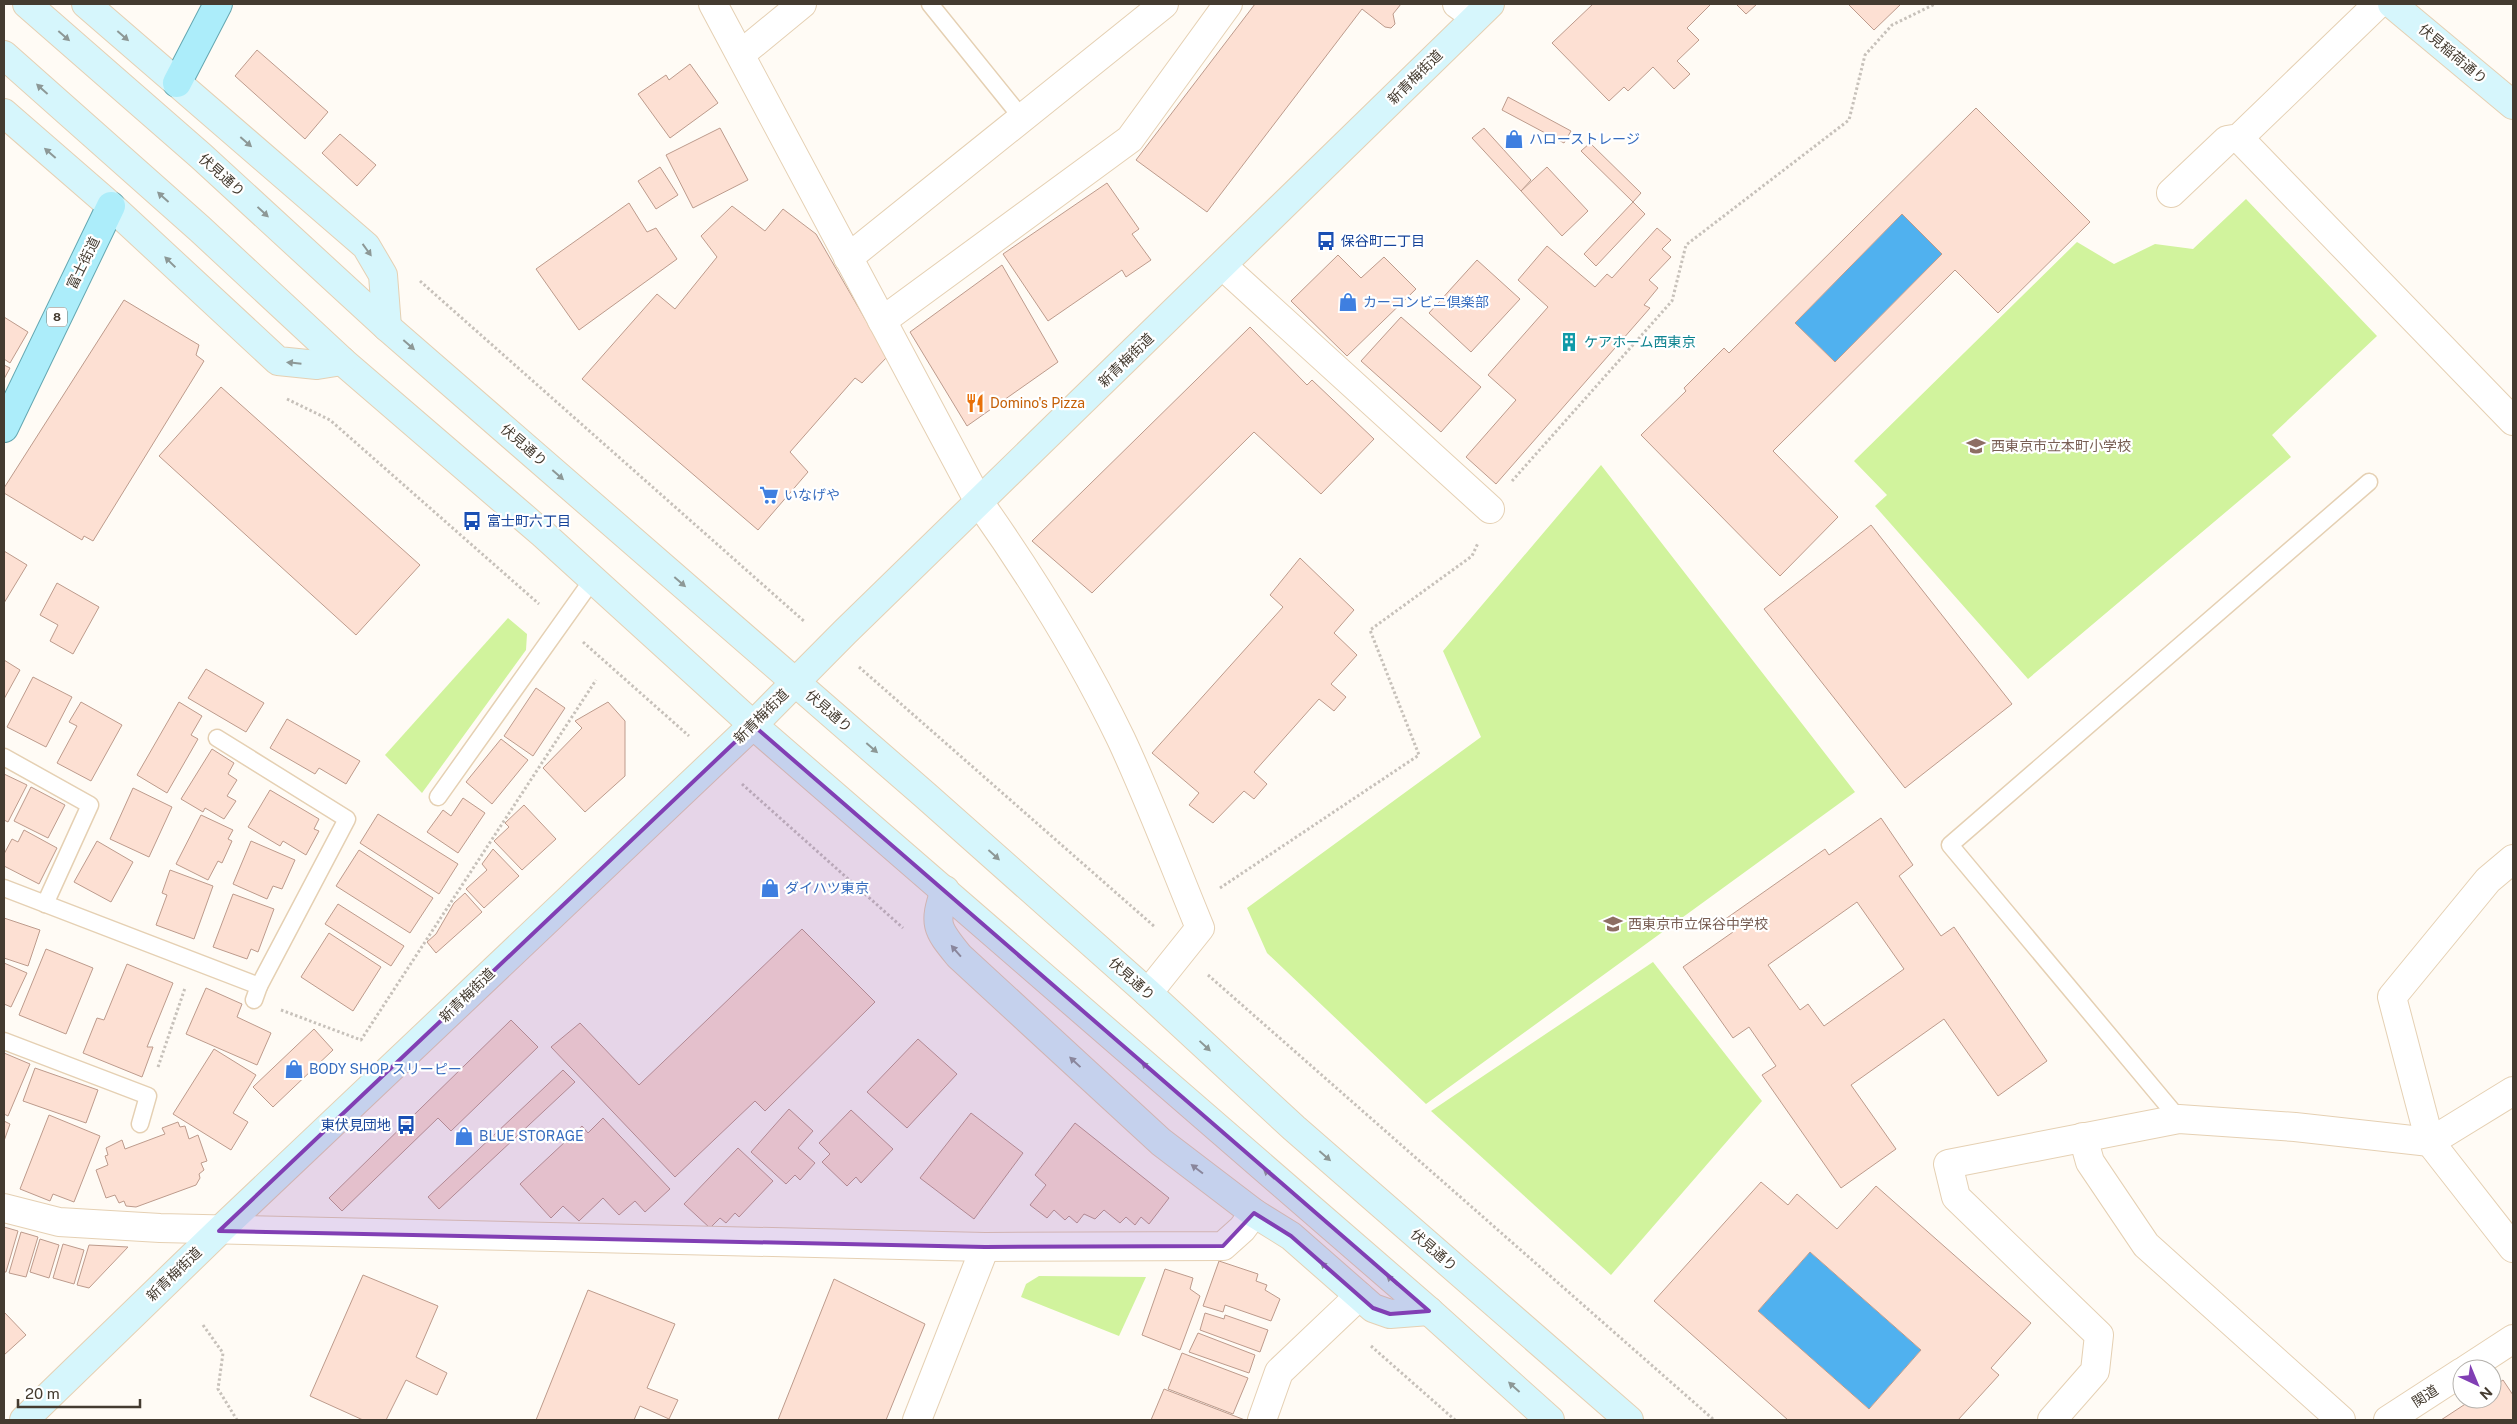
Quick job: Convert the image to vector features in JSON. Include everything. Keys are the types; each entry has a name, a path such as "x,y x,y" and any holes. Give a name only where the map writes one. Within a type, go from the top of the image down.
{"main road":[{"name":"伏見通り","path":"27,4 201,156 387,327 795,682 1148,993 1294,1128 1629,1420"},
{"path":"86,4 366,246 383,275 387,327"},
{"path":"177,83 218,4"},
{"name":"伏見稲荷通り","path":"2392,4 2513,104"},
{"name":"新青梅街道","path":"24,1420 219,1230 753,725 1223,266 1474,8"},
{"path":"4,55 200,229 342,361 593,579 753,725 1429,1311 1550,1420"},
{"path":"4,113 111,206 278,361 317,365 342,361"},
{"name":"富士街道","path":"4,428 111,206"},
{"path":"945,890 938,911 940,932 959,956 1161,1142 1254,1213 1291,1236 1373,1308 1390,1314 1429,1311"}],"street":[{"path":"713,4 980,502 1025,568 1120,738 1153,809 1200,928 1148,993"},
{"path":"741,54 802,4"},
{"path":"848,258 1164,4"},
{"path":"882,322 1130,139 1228,4"},
{"path":"2171,193 2227,140 2239,138 2378,4"},
{"path":"2239,138 2513,420"},
{"path":"1223,266 1490,510"},
{"path":"2513,859 2488,880 2392,997 2430,1142 2513,1248"},
{"path":"2052,1420 2095,1371 2099,1335 1956,1197 1948,1164 2179,1119 2295,1127 2430,1142 2513,1092"},
{"path":"2083,1137 2090,1162 2146,1245 2341,1420"},
{"path":"4,1208 59,1222 219,1230 985,1247 1224,1246 1242,1229 1254,1213"},
{"path":"917,1420 985,1247"},
{"path":"1262,1420 1280,1372 1359,1296"},
{"path":"2482,1359 2513,1339"},
{"name":"関道","path":"2388,1420 2452,1378"}],"lane":[{"path":"930,4 1022,118"},
{"path":"2179,1119 1950,845 2369,482"},
{"path":"438,798 593,579"},
{"path":"4,888 256,993 347,819 217,738"},
{"path":"4,757 90,804 45,904"},
{"path":"4,1041 148,1096 140,1124"}],"path":[{"path":"1192,907 1419,755 1370,630 1472,556 1490,510 1515,476 1672,301 1686,244 1849,120 1865,55 1892,25 1935,4"},
{"path":"415,277 832,646 919,719 1714,1420"},
{"path":"283,396 291,402 330,420 651,702"},
{"path":"256,993 361,1040 596,680"},
{"path":"148,1096 186,985"},
{"path":"203,1325 223,1353 218,1389 237,1420"}],"highlighted area":[{"path":"753,725 1429,1311 1390,1314 1373,1308 1291,1236 1254,1213 1223,1246 985,1247 219,1231"}],"green space":[{"path":"2246,199 2377,336 2272,435 2291,457 2028,679 1875,506 1887,495 1854,461 2077,242 2114,264 2155,244 2193,249"},
{"path":"1601,465 1855,792 1426,1104 1267,953 1247,908 1481,737 1443,651"},
{"path":"508,618 527,634 526,650 422,793 385,755"},
{"path":"1653,962 1762,1101 1611,1275 1431,1111"},
{"path":"1039,1276 1146,1277 1119,1336 1021,1297 1026,1284"}],"water":[{"path":"1902,214 1942,254 1835,362 1795,323"},
{"path":"1810,1252 1921,1350 1869,1409 1758,1311"}],"building":[{"path":"1255,4 1401,4 1393,14 1395,24 1391,28 1385,27 1362,9 1207,212 1136,160"},
{"path":"1593,4 1711,4 1687,28 1699,40 1677,61 1690,74 1674,89 1653,67 1628,91 1624,87 1609,101 1552,43"},
{"path":"1736,4 1757,4 1746,14"},
{"path":"1848,4 1901,4 1874,30"},
{"path":"257,50 328,112 305,139 235,76"},
{"path":"690,64 718,103 670,138 638,94 666,75 669,80"},
{"path":"1508,97 1571,131 1564,143 1502,110"},
{"path":"1976,108 2090,222 1998,313 1955,270 1773,451 1838,517 1780,576 1641,435 1686,391 1684,388 1724,348 1729,353","holes":["1902,214 1942,254 1835,362 1795,323"]},
{"path":"720,128 748,180 693,208 666,155"},
{"path":"1484,128 1531,180 1521,191 1472,138"},
{"path":"340,134 376,165 357,186 322,153"},
{"path":"1590,143 1641,193 1633,202 1581,151"},
{"path":"660,167 678,195 656,209 638,181"},
{"path":"1547,167 1588,211 1562,236 1521,191"},
{"path":"1107,183 1139,229 1132,234 1151,260 1126,277 1122,270 1048,321 1003,254"},
{"path":"1633,202 1645,214 1596,266 1584,254"},
{"path":"629,203 647,232 656,228 677,259 579,330 536,269"},
{"path":"732,206 765,231 783,209 816,234 887,357 862,383 855,378 790,452 808,472 758,530 582,379 657,294 675,309 717,257 701,236"},
{"name":"ケアホーム西東京","path":"1657,228 1671,240 1662,249 1671,257 1649,280 1658,288 1644,305 1650,308 1496,484 1466,457 1516,400 1488,375 1548,307 1518,280 1547,246 1595,287 1607,274 1612,278"},
{"path":"1338,255 1361,278 1384,257 1416,289 1347,356 1291,301"},
{"path":"1477,260 1520,299 1471,352 1429,313"},
{"path":"1002,265 1058,362 967,426 910,332"},
{"path":"124,300 199,345 196,355 204,361 93,541 84,536 82,540 4,493 4,488"},
{"path":"4,317 28,332 10,363 4,359"},
{"path":"1401,317 1481,387 1441,432 1361,361"},
{"path":"1250,327 1307,385 1312,380 1374,439 1321,494 1254,432 1092,593 1032,541"},
{"path":"4,365 10,368 4,379"},
{"path":"221,387 420,565 356,635 159,456"},
{"path":"1871,525 2012,704 1905,788 1764,609"},
{"path":"4,551 27,565 4,603"},
{"path":"1300,558 1354,610 1334,633 1357,655 1331,684 1346,697 1334,711 1319,699 1254,772 1267,784 1254,799 1244,791 1213,823 1189,805 1199,793 1152,753 1283,607 1270,595"},
{"path":"57,583 99,607 73,654 50,641 58,625 40,615"},
{"path":"4,660 20,670 4,699"},
{"path":"206,669 264,703 246,732 188,698"},
{"path":"33,677 72,697 46,747 7,727"},
{"path":"536,688 565,708 533,756 504,736"},
{"path":"81,702 122,725 91,781 57,763 77,726 69,722"},
{"path":"179,702 202,716 191,735 198,739 167,793 137,775"},
{"path":"608,702 625,721 625,776 585,812 543,768 582,728 575,721"},
{"path":"287,719 360,761 346,784 319,768 315,774 270,748"},
{"path":"501,739 528,760 492,804 466,782"},
{"path":"212,749 234,763 228,774 237,780 227,796 236,801 224,819 205,808 203,812 181,799"},
{"path":"4,774 27,785 8,822 4,820"},
{"path":"31,787 65,805 48,838 14,821"},
{"path":"133,788 172,807 149,857 110,839"},
{"path":"270,790 319,819 314,829 319,831 306,855 283,841 280,846 248,827"},
{"path":"463,798 485,813 458,853 427,832 443,810 451,816"},
{"path":"524,805 556,839 522,870 494,841 509,827 505,823"},
{"path":"378,814 458,864 439,894 360,843"},
{"path":"201,815 233,830 228,839 232,841 222,863 218,861 208,880 176,864"},
{"path":"1881,818 1913,865 1899,876 1941,936 1954,927 2047,1061 1998,1096 1944,1019 1851,1085 1896,1149 1841,1188 1762,1075 1776,1066 1749,1027 1733,1038 1683,967 1733,932 1724,920 1825,849 1829,855","holes":["1857,902 1904,969 1824,1026 1808,1004 1800,1010 1768,965"]},
{"path":"24,830 57,848 39,884 4,866 4,854 12,839 18,842"},
{"path":"97,841 133,862 111,902 74,882"},
{"path":"251,841 295,860 282,889 273,886 267,899 233,884"},
{"path":"493,849 519,876 484,908 466,889 487,870 482,864"},
{"path":"359,850 433,898 410,933 336,886"},
{"path":"170,870 213,886 194,939 156,925 167,895 162,893"},
{"path":"465,893 482,912 436,953 427,942 436,934 454,903"},
{"path":"233,894 274,909 258,952 251,949 247,959 213,947"},
{"path":"338,904 404,946 391,966 325,924"},
{"path":"4,918 40,930 28,966 4,958"},
{"path":"802,929 875,1002 765,1111 755,1101 675,1177 551,1047 580,1023 639,1085"},
{"path":"329,933 381,967 353,1011 301,977"},
{"path":"46,949 93,968 66,1034 19,1015"},
{"path":"4,963 27,973 11,1007 4,1004"},
{"path":"127,964 173,983 147,1047 153,1047 142,1077 83,1053 97,1018 104,1020"},
{"path":"206,988 242,1004 237,1017 271,1033 257,1065 186,1034"},
{"path":"511,1020 538,1047 451,1131 438,1118 342,1211 329,1198"},
{"path":"314,1029 333,1050 273,1107 253,1087"},
{"path":"918,1039 957,1074 907,1128 867,1092"},
{"path":"214,1049 256,1075 233,1113 248,1122 231,1150 173,1114"},
{"path":"4,1053 30,1064 8,1116 4,1114"},
{"path":"35,1068 98,1090 86,1123 23,1101"},
{"path":"563,1070 575,1082 439,1209 428,1197"},
{"path":"789,1109 813,1131 798,1148 815,1163 800,1180 795,1175 786,1184 751,1152"},
{"path":"851,1110 893,1149 861,1183 856,1177 847,1186 822,1162 830,1154 819,1143"},
{"path":"971,1113 1023,1153 974,1219 920,1178"},
{"path":"49,1115 100,1136 74,1202 53,1194 50,1201 20,1189"},
{"path":"603,1118 670,1189 645,1212 635,1201 619,1215 603,1198 579,1221 563,1206 551,1218 520,1184 582,1126 588,1133"},
{"path":"4,1121 10,1124 4,1141"},
{"path":"178,1122 180,1127 185,1126 189,1139 198,1135 207,1161 201,1163 204,1170 199,1174 200,1178 196,1185 136,1207 126,1206 124,1201 119,1203 115,1195 106,1198 96,1170 108,1165 105,1156 108,1155 106,1148 122,1140 125,1149 165,1134 162,1128"},
{"path":"1075,1123 1169,1198 1149,1224 1141,1217 1135,1225 1126,1217 1120,1223 1104,1210 1095,1219 1084,1214 1077,1223 1069,1216 1065,1220 1054,1210 1047,1218 1030,1205 1046,1185 1035,1175"},
{"path":"738,1148 773,1181 739,1217 735,1213 726,1223 720,1218 710,1228 684,1204"},
{"path":"1761,1182 1788,1205 1797,1194 1837,1229 1876,1186 2031,1323 1991,1368 1999,1375 1958,1420 1788,1420 1654,1301","holes":["1810,1252 1921,1350 1869,1409 1758,1311"]},
{"path":"4,1227 18,1231 6,1272 4,1272"},
{"path":"21,1232 38,1237 26,1277 9,1273"},
{"path":"40,1239 59,1245 49,1278 30,1272"},
{"path":"63,1244 84,1250 74,1284 53,1278"},
{"path":"89,1245 128,1247 89,1288 77,1285"},
{"path":"1219,1261 1258,1274 1256,1281 1267,1285 1265,1290 1280,1299 1271,1321 1225,1305 1223,1312 1203,1306"},
{"path":"1165,1269 1193,1278 1190,1289 1200,1296 1180,1350 1142,1335"},
{"path":"363,1275 438,1306 416,1357 447,1373 437,1395 406,1380 386,1420 363,1420 310,1396"},
{"path":"834,1279 925,1324 886,1420 778,1420"},
{"path":"588,1290 675,1324 647,1388 678,1400 669,1419 640,1406 634,1420 536,1420"},
{"path":"4,1312 26,1335 4,1355"},
{"path":"1205,1313 1224,1319 1225,1315 1268,1330 1260,1352 1200,1330"},
{"path":"1198,1333 1255,1355 1249,1373 1189,1352"},
{"path":"1182,1353 1248,1378 1233,1414 1168,1389"},
{"path":"2502,1381 2513,1395 2513,1420 2441,1420 2458,1409 2502,1409"},
{"path":"1164,1389 1245,1420 1151,1420"}],"place":[{"name":"ハローストレージ","path":"1514,139"},
{"name":"保谷町二丁目","path":"1326,241"},
{"name":"カーコンビニ倶楽部","path":"1348,302"},
{"name":"ケアホーム西東京","path":"1569,342"},
{"name":"Domino's Pizza","path":"975,403"},
{"name":"西東京市立本町小学校","path":"1976,446"},
{"name":"いなげや","path":"769,495"},
{"name":"富士町六丁目","path":"472,521"},
{"name":"ダイハツ東京","path":"770,888"},
{"name":"西東京市立保谷中学校","path":"1613,924"},
{"name":"BODY SHOP スリーピー","path":"294,1069"},
{"name":"東伏見団地","path":"406,1125"},
{"name":"BLUE STORAGE","path":"464,1136"}]}
